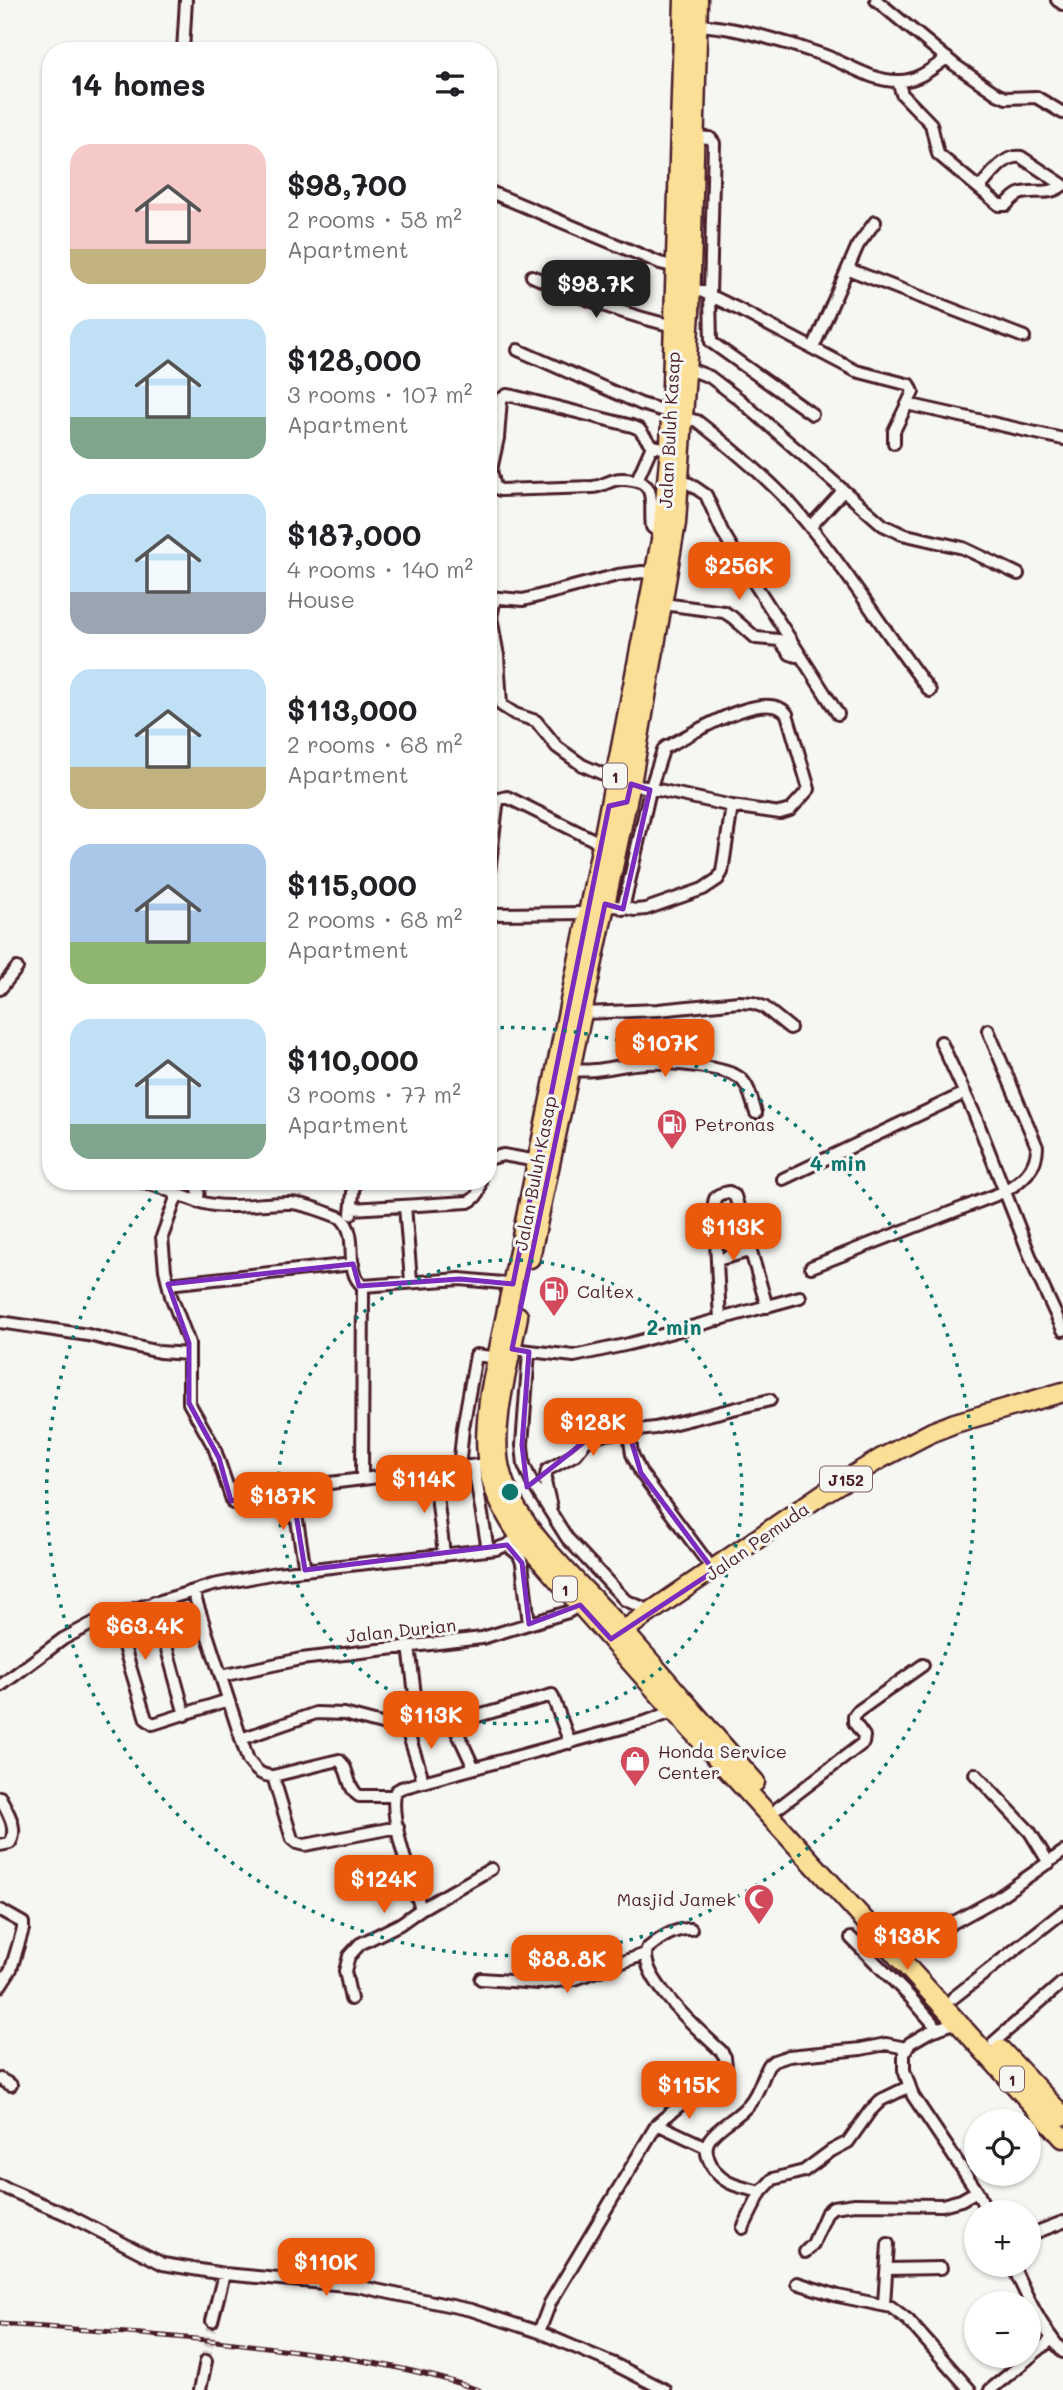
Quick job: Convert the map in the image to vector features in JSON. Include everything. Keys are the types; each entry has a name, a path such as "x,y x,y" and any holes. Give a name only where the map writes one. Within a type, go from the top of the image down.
{"main road":[{"name":"Jalan Buluh Kasap","path":"684,0 674,326 681,481 663,604 617,808 602,844 586,913 513,1284 513,1353 485,1430 480,1466 506,1517 520,1537 580,1605 617,1635 1063,2116"},
{"name":"Jalan Buluh Kasap","path":"624,776 662,535 670,449 687,368 698,0"},
{"name":"Jalan Buluh Kasap","path":"617,808 614,906 571,1070 500,1415 500,1468 520,1537 572,1577 674,1711 1063,2138"},
{"name":"Jalan Pemuda","path":"617,1635 847,1478 906,1445 955,1423 1063,1392"}],"street":[{"path":"184,42 186,0"},
{"path":"876,0 947,58 1003,97 1036,97 1063,113"},
{"path":"1056,0 1063,4"},
{"path":"698,25 722,28 788,45 821,55 876,78 898,82 918,77 947,58"},
{"path":"898,82 902,94 931,124 938,154 979,188 1002,206 1020,194 1046,193 1063,185 1021,157 1013,156 979,188"},
{"path":"693,137 710,138 714,143 711,342 811,414"},
{"path":"497,195 660,263 676,267"},
{"path":"813,348 858,245 875,222"},
{"path":"848,269 1024,337"},
{"path":"532,276 607,308 674,326"},
{"path":"690,290 710,295 864,374 910,385 913,392 894,431 894,443"},
{"path":"517,351 641,404 697,421 727,445 788,501 810,527 930,691"},
{"path":"687,368 710,377 739,398 883,525 902,534 963,548 1018,574"},
{"path":"497,443 501,399 507,395 632,426 639,429 652,446 670,449"},
{"path":"907,404 1063,439"},
{"path":"637,480 652,446"},
{"path":"497,487 500,490 593,487 603,486 617,479 637,480 646,484 650,490 652,527 662,535"},
{"path":"681,481 706,495 722,531 838,714"},
{"path":"810,527 843,492"},
{"path":"497,598 523,600 618,575 642,572 656,574"},
{"path":"663,604 723,612 756,638 775,638 790,654 799,655"},
{"path":"497,650 501,705 515,714 536,721 558,747 582,765 624,776 650,790 785,813 808,792 784,710 763,706 740,711 663,750 650,790 614,906 646,909 703,889 718,879 722,872 732,806"},
{"path":"497,806 499,799 507,797 602,844"},
{"path":"497,914 586,913"},
{"path":"0,989 17,968"},
{"path":"584,1013 753,1003 764,1007 790,1028"},
{"path":"811,1267 1006,1191 1023,1179 1032,1168 1037,1147 988,1030"},
{"path":"942,1042 1006,1191 1038,1276 1063,1330"},
{"path":"571,1070 601,1071 646,1063 731,1073 741,1078 748,1087 756,1113"},
{"path":"783,1180 965,1093"},
{"path":"497,1157 503,1155 537,1161"},
{"path":"164,1190 198,1202 223,1206 299,1204 346,1222 351,1235 357,1280 363,1286 362,1479"},
{"path":"198,1202 199,1190"},
{"path":"346,1222 352,1209 353,1190"},
{"path":"352,1209 468,1202 475,1199 479,1190"},
{"path":"720,1320 713,1203 719,1194 729,1192 736,1196 766,1307"},
{"path":"177,1195 161,1247 168,1284 189,1343 189,1403 214,1447 231,1501 240,1504 292,1489 480,1466 488,1550"},
{"path":"405,1206 411,1281"},
{"path":"717,1260 750,1251"},
{"path":"168,1284 353,1264"},
{"path":"363,1286 460,1279 513,1284"},
{"path":"459,1468 476,1355 513,1353 574,1356 800,1297"},
{"path":"0,1322 88,1335 159,1352 189,1354"},
{"path":"513,1353 524,1465 531,1481 567,1538 625,1600 653,1612"},
{"path":"554,1517 545,1482 547,1470 576,1454 588,1439 611,1432 629,1433 770,1399"},
{"path":"629,1433 632,1454 641,1473 714,1571"},
{"path":"434,1471 444,1554"},
{"path":"292,1489 305,1570"},
{"path":"0,1686 63,1639 114,1614 153,1602 237,1579 488,1550 520,1537 519,1555 529,1624"},
{"path":"193,1591 248,1760 257,1771 265,1776 273,1776 339,1760 345,1766 354,1793 359,1796 394,1796"},
{"path":"153,1602 185,1715"},
{"name":"Jalan Durian","path":"221,1676 301,1659 482,1638 568,1612 580,1605"},
{"path":"114,1614 146,1719 153,1724 229,1700"},
{"path":"409,1646 419,1727"},
{"path":"778,1808 863,1743 864,1736 854,1722 857,1712 923,1665"},
{"path":"241,1739 310,1714 323,1712 419,1727 453,1723 552,1695 570,1743"},
{"path":"421,1909 398,1827 394,1796 401,1788 648,1721 674,1711"},
{"path":"453,1723 474,1768"},
{"path":"406,1727 422,1782"},
{"path":"975,1774 1030,1832 1049,1863"},
{"path":"273,1776 292,1839 297,1843 319,1843 398,1827"},
{"path":"0,1797 13,1825 14,1834 10,1843 0,1845"},
{"path":"907,1948 996,1899 1063,1852"},
{"path":"351,1999 345,1971 349,1955 360,1944 400,1924 491,1869"},
{"path":"0,1910 23,1923 23,1929 11,1969 0,1986"},
{"path":"953,1997 1063,1912"},
{"path":"481,1979 538,1983 575,1979 645,1954 651,1946 674,1931 691,1929"},
{"path":"850,1938 910,1997 938,2029"},
{"path":"539,2332 550,2303 657,2124 721,2073 726,2062 721,2051 674,2005 649,1967 645,1954"},
{"path":"994,2042 1063,1982"},
{"path":"959,2021 917,2038 906,2048 903,2062 908,2087 981,2200"},
{"path":"761,2192 727,2183 720,2178 711,2166 706,2147 717,2131 750,2103 765,2072 774,2061 789,2056 851,2051 886,2044 906,2048"},
{"path":"0,2079 10,2085"},
{"path":"743,2228 761,2192 773,2179 804,2171 848,2142 870,2110 881,2100 908,2087"},
{"path":"657,2124 706,2147"},
{"path":"0,2186 68,2215 163,2264 225,2274 357,2286 471,2310 539,2332 612,2363 665,2390"},
{"path":"805,2252 813,2244 827,2212 832,2207 855,2204 942,2205 961,2200 977,2191"},
{"path":"1041,2230 1063,2222"},
{"path":"884,2304 888,2244"},
{"path":"887,2269 941,2268"},
{"path":"212,2321 225,2274"},
{"path":"1018,2277 1030,2303 1063,2352"},
{"path":"797,2283 838,2296 884,2304 908,2320 970,2390"},
{"path":"990,2390 1052,2339"},
{"path":"200,2390 206,2361"}],"highlighted area":[{"path":"631,784 650,790 623,909 605,904 512,1349 529,1352 522,1445 527,1487 588,1439 629,1433 641,1473 714,1571 611,1639 580,1605 529,1624 522,1563 507,1545 305,1570 292,1489 231,1501 219,1458 189,1403 189,1343 168,1284 353,1264 359,1286 460,1279 513,1284 609,806 627,802"}],"tunnel":[{"path":"206,2361 212,2321"}],"railway":[{"path":"0,2324 227,2342 347,2358 436,2377 479,2390"}],"place":[{"name":"Petronas","path":"672,1151"},
{"name":"Caltex","path":"554,1318"},
{"name":"Honda Service Center","path":"635,1788"},
{"name":"Masjid Jamek","path":"759,1926"}]}
